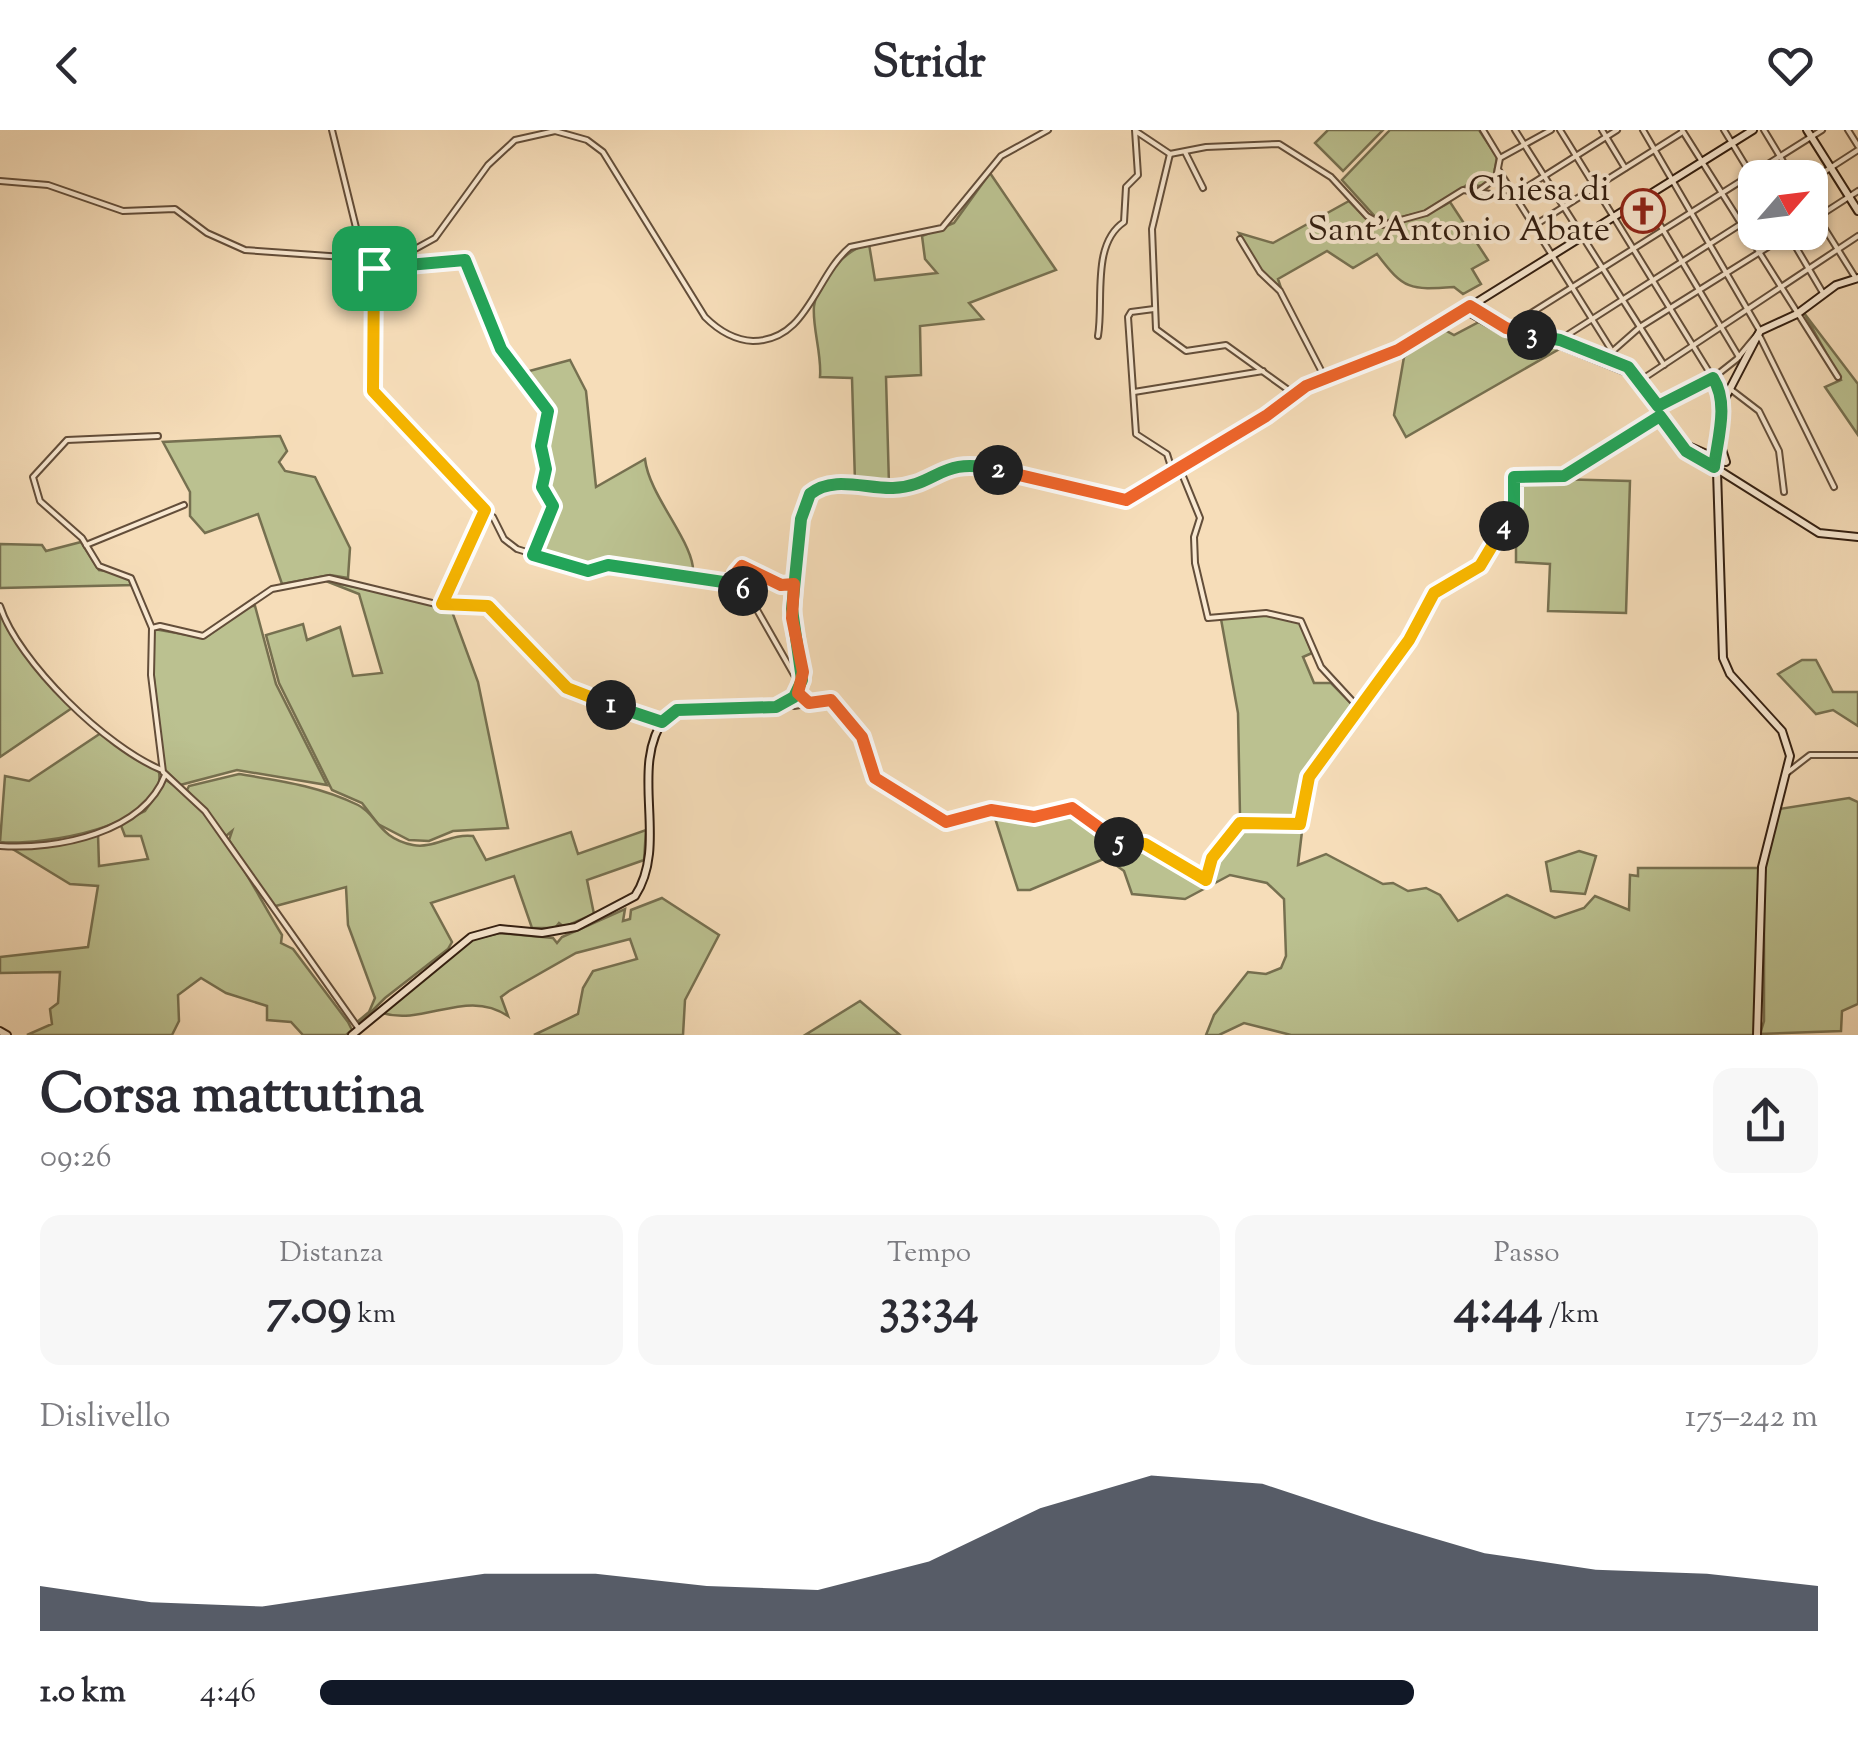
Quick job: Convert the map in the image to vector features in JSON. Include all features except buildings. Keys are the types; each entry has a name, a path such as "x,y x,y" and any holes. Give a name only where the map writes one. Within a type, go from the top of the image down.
{"main road":[{"path":"352,1035 471,937 500,929 542,933 576,928 635,896 648,854 650,745 662,722 677,710 776,707 798,693 803,672 792,618 804,505 826,485 896,488 969,463 1120,502 1177,471 1294,394 1398,350 1753,130"},
{"path":"1809,133 1858,211"},
{"path":"1757,1035 1762,861 1790,756 1785,736 1730,674 1723,658 1720,440 1724,396 1759,333 1857,278"},
{"path":"1468,308 1506,328 1607,357 1628,367 1688,448 1819,533 1858,537"},
{"path":"1468,308 1506,333 1557,342"},
{"path":"1607,357 1630,373 1686,451 1721,466 1743,482"},
{"path":"1720,440 1721,466"},
{"path":"0,1031 7,1035"}],"street":[{"path":"332,130 363,258"},
{"path":"0,181 48,185 123,212 176,209 207,232 245,250 353,258 398,256 430,242 501,152 530,134 555,131 587,140 611,161 712,324 740,339 768,339 797,322 846,250 942,228 1001,156 1048,130"},
{"path":"1134,130 1170,154 1206,147 1279,144 1331,178 1371,220 1383,225 1426,214 1458,192 1508,198 1616,130"},
{"path":"1098,336 1103,262 1110,236 1124,222 1126,187 1138,174 1134,130"},
{"path":"1477,192 1487,188 1500,158 1482,130"},
{"path":"1516,130 1664,365"},
{"path":"1500,158 1551,130"},
{"path":"1560,130 1724,396"},
{"path":"1602,130 1626,168"},
{"path":"1643,130 1749,310 1834,487"},
{"path":"1534,225 1683,130 1738,218"},
{"path":"1724,130 1742,160"},
{"path":"1764,130 1782,160"},
{"path":"1776,160 1809,133 1822,130"},
{"path":"1830,168 1858,148 1848,130"},
{"path":"1185,152 1202,188"},
{"path":"1170,154 1152,230 1156,330 1182,349 1196,352 1226,345 1294,394"},
{"path":"1498,169 1554,254 1591,319 1607,357 1640,327 1764,250"},
{"path":"1506,328 1738,185"},
{"path":"1828,211 1858,191"},
{"path":"1644,198 1738,357"},
{"path":"1557,342 1738,226"},
{"path":"1828,234 1857,278"},
{"path":"1641,380 1858,236"},
{"path":"1240,240 1260,272 1280,291 1325,378"},
{"path":"1757,250 1838,377"},
{"path":"1798,250 1824,294"},
{"path":"353,258 374,268 465,260 501,349 548,411 541,446 546,469 542,487 553,506 533,555"},
{"path":"374,268 373,391 485,510 504,540 533,555 588,571 608,565 730,583 746,596"},
{"path":"1154,309 1128,316 1136,434 1166,454 1200,518 1194,537 1195,562 1208,618 1266,613 1302,621 1321,667 1359,707"},
{"path":"1658,406 1713,378 1759,333"},
{"path":"1134,392 1263,371"},
{"path":"1729,388 1752,401 1766,424 1779,451 1784,492"},
{"path":"788,702 794,706 831,700 862,737 875,778 943,821 991,810 1034,817 1072,808 1121,843 1145,844 1202,880 1209,877 1212,858 1240,823 1300,824 1309,777 1409,640 1434,593 1475,570 1488,556 1513,510 1514,477 1564,476 1660,416"},
{"path":"0,846 56,843 109,828 144,810 163,772 151,675 152,628 131,578 99,566 86,544 37,498 35,470 67,440 158,436"},
{"path":"86,544 184,505"},
{"path":"442,604 485,510"},
{"path":"794,584 781,585 742,566 736,573 798,680"},
{"path":"152,628 160,626 203,636 272,589 330,578 442,604 488,606 567,688 662,722"},
{"path":"0,606 9,629 74,707 163,772 205,811 297,947 359,1029"},
{"path":"798,693 809,703"},
{"path":"1788,772 1810,756 1858,755"}],"green space":[{"path":"1328,130 1383,130 1343,171 1315,143"},
{"path":"1390,130 1479,130 1497,157 1494,174 1483,186 1467,185 1423,212 1380,222 1342,180"},
{"path":"990,173 1056,270 969,303 983,319 920,326 921,375 886,377 889,485 866,484 860,478 855,482 852,378 820,377 814,306 820,286 842,259 869,244 875,280 937,273 925,259 922,236 954,223"},
{"path":"1349,201 1373,225 1360,235 1450,202 1488,260 1472,269 1481,284 1463,294 1454,287 1417,287 1394,275 1377,254 1353,268 1327,251 1278,279 1281,288 1261,271 1239,233 1273,243"},
{"path":"1804,313 1858,384 1858,435 1825,387 1841,380"},
{"path":"1479,322 1512,338 1561,348 1406,437 1394,415 1404,357 1441,328 1454,335"},
{"path":"570,360 586,391 596,487 645,459 655,489 688,550 693,575 611,563 585,568 536,553 555,506 544,486 548,469 542,446 551,421 549,410 522,373"},
{"path":"280,436 287,451 279,462 285,471 315,477 350,548 348,578 330,575 282,584 258,514 205,533 190,516 190,492 163,442"},
{"path":"1516,478 1630,481 1626,613 1548,611 1550,564 1516,562"},
{"path":"81,542 99,570 123,573 134,585 0,588 0,544 42,545 46,551"},
{"path":"326,581 450,606 478,682 508,828 453,831 429,841 409,840 378,824 362,803 332,790 279,683 266,635 303,624 307,640 340,627 353,676 382,673 359,594"},
{"path":"249,606 255,606 276,684 327,785 237,770 180,785 163,768 150,641 154,629 205,638"},
{"path":"0,612 8,630 72,708 0,757"},
{"path":"1265,615 1300,622 1312,653 1303,657 1314,683 1331,683 1356,708 1308,776 1301,818 1294,824 1243,820 1240,815 1238,713 1221,619"},
{"path":"1802,660 1816,660 1833,692 1858,692 1858,726 1833,710 1816,714 1778,674"},
{"path":"101,733 159,772 156,791 143,807 98,829 70,836 0,842 5,776 29,781"},
{"path":"239,774 343,798 365,809 392,837 413,845 473,836 486,860 571,832 578,854 646,830 644,860 587,880 594,914 564,927 559,923 555,928 532,928 514,876 431,903 452,942 448,949 357,1022 369,1012 375,998 348,925 346,887 272,907 229,840 232,831 226,836 187,790 189,786"},
{"path":"166,780 203,812 218,831 282,935 281,943 293,949 348,1022 352,1030 346,1035 303,1035 291,1022 267,1020 267,1006 226,993 201,978 178,995 179,1021 172,1035 27,1035 52,1024 50,1009 58,1003 60,972 0,973 0,957 88,947 98,886 70,884 11,848 47,846 98,834 99,866 148,859 141,836 125,836 120,823 145,811"},
{"path":"1849,798 1858,802 1858,1004 1842,1011 1841,1031 1760,1034 1764,1021 1764,867 1779,809"},
{"path":"1067,810 1083,813 1121,845 1144,845 1205,882 1213,858 1240,825 1303,823 1298,865 1326,854 1383,884 1393,883 1408,891 1426,888 1440,895 1458,921 1507,895 1555,918 1584,908 1595,896 1629,910 1630,875 1638,876 1638,868 1760,868 1755,1035 1291,1035 1244,1023 1219,1035 1206,1035 1214,1015 1248,972 1266,974 1281,968 1286,956 1284,899 1267,883 1230,875 1185,899 1132,894 1124,871 1106,858 1030,890 1018,890 993,812 1034,818"},
{"path":"1579,851 1596,856 1585,894 1551,891 1546,862"},
{"path":"662,898 719,935 685,1000 683,1035 534,1035 578,1014 583,988 593,971 637,959 630,939 576,953 509,991 501,997 508,1016 477,1006 414,1015 382,1013 473,939 500,933 553,938 557,943 562,937 625,909 623,921 630,919 631,910"},
{"path":"860,1001 900,1035 805,1035"}],"place":[{"name":"Chiesa di Sant'Antonio Abate","path":"1643,211"}],"route":[{"path":"374,268 373,391 400,415 468,496 485,510 442,604 488,606 544,670 567,688 662,722 677,710 783,706 798,693 803,672 792,609 801,519 804,505 815,490 834,484 896,488 969,463 1120,502 1266,416 1306,386 1398,350 1470,306 1506,328 1560,340 1628,367 1658,406 1713,378 1724,396 1719,414 1720,440 1714,467 1686,451 1660,416 1564,476 1514,477 1513,510 1488,556 1475,570 1434,593 1409,640 1309,777 1301,822 1240,823 1212,858 1209,877 1202,880 1145,844 1121,843 1078,810 1068,808 1034,817 991,810 946,822 875,778 862,737 831,700 809,703 798,693 801,686 803,672 793,628 792,609 794,584 781,585 742,566 736,579 744,598 730,583 608,565 588,571 533,555 553,506 542,487 546,469 541,446 550,421 548,411 501,349 465,260 460,257 445,265 374,268"}]}
